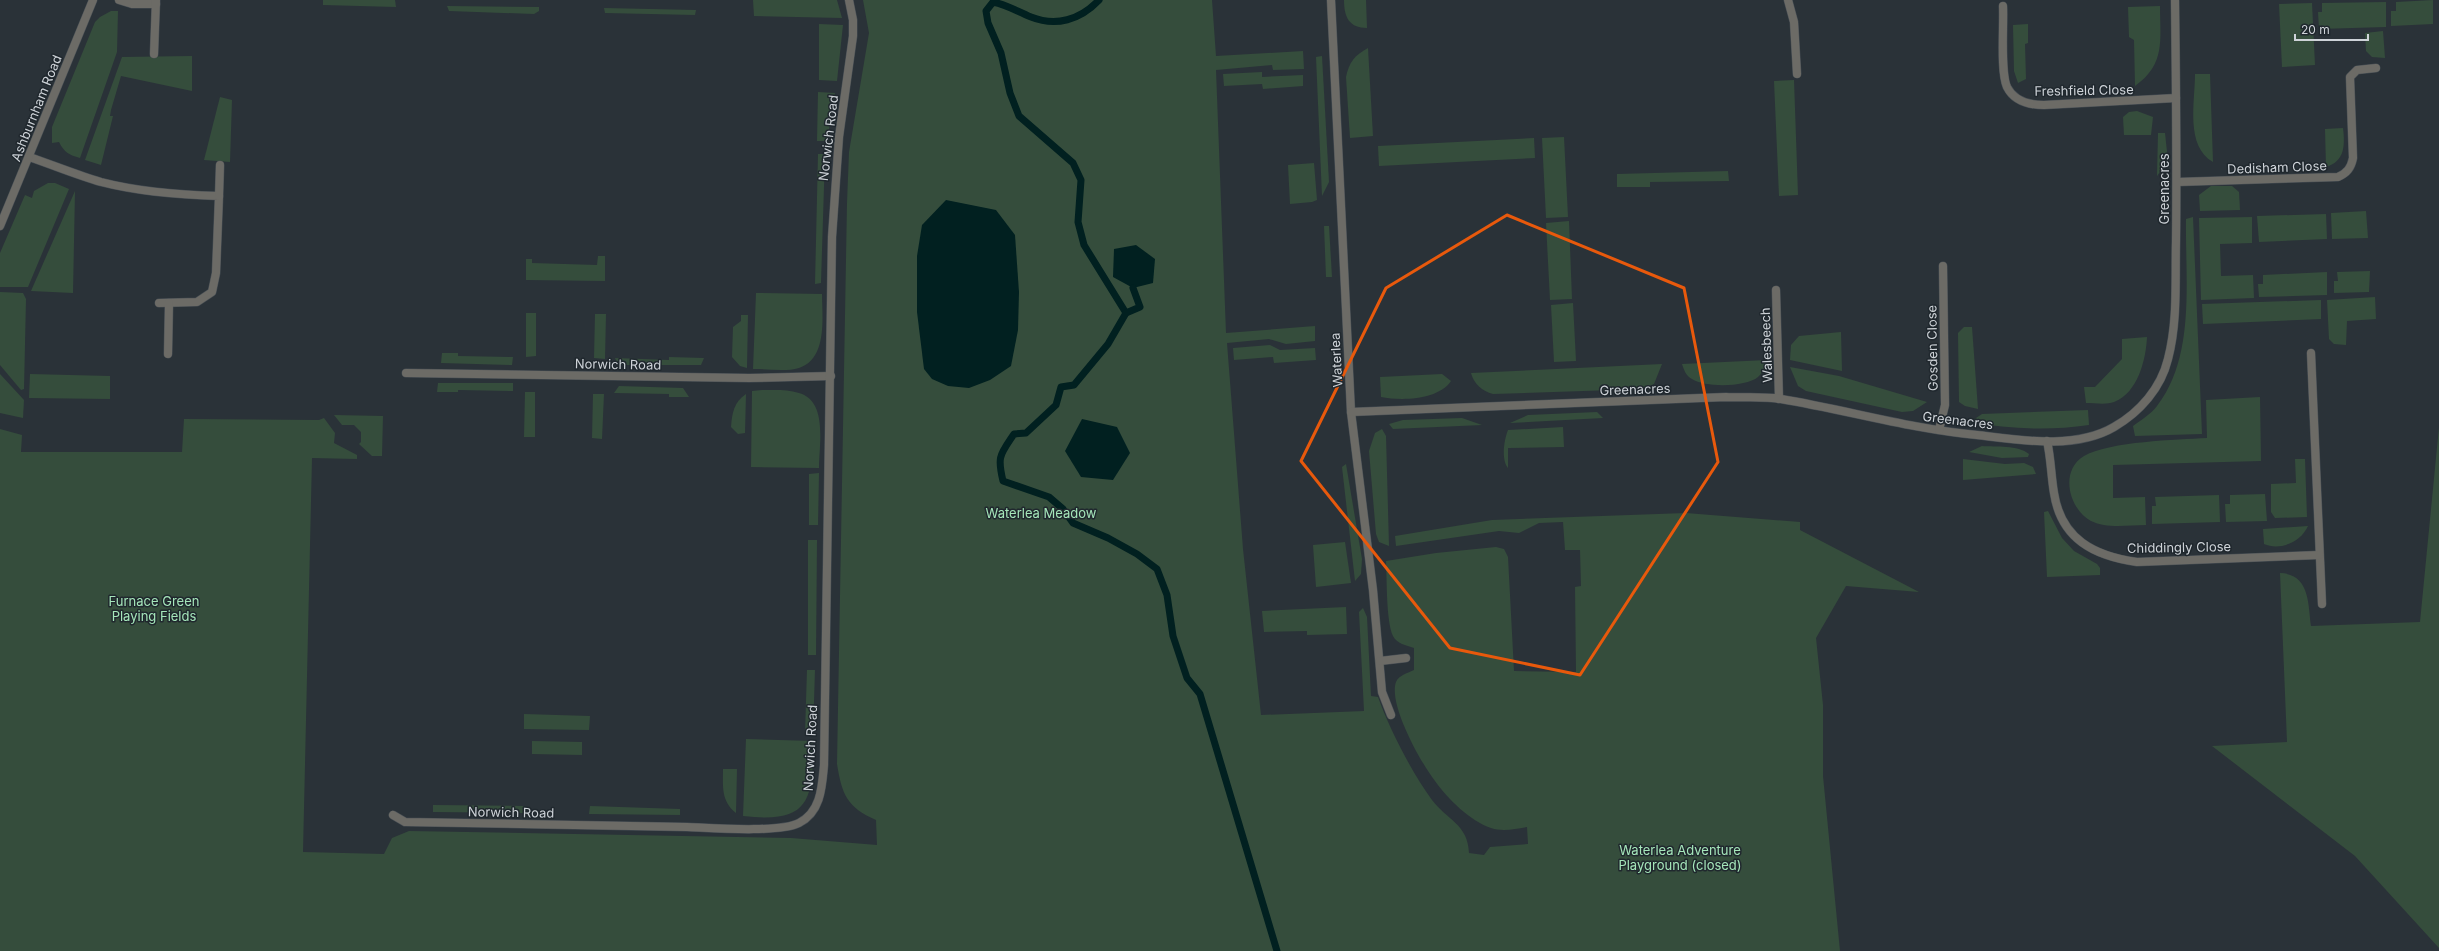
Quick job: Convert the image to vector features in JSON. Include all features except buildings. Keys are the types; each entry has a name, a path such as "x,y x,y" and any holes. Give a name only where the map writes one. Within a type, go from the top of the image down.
{"street":[{"name":"Ashburnham Road","path":"0,226 93,0"},
{"path":"119,0 132,4 156,2 154,54"},
{"name":"Norwich Road","path":"393,815 405,822 714,828 783,827 798,824 811,816 819,801 824,765 831,376 831,289 835,178 853,36 853,20 849,0"},
{"name":"Waterlea","path":"1331,0 1351,412 1380,661 1382,692 1391,715"},
{"path":"1788,0 1794,22 1797,74"},
{"name":"Greenacres","path":"1351,412 1726,397 1779,399 1899,424 1975,435 2047,441 2093,436 2113,428 2132,416 2147,400 2161,380 2168,360 2173,335 2177,182 2175,0"},
{"name":"Freshfield Close","path":"2004,6 2004,75 2007,87 2023,102 2044,105 2176,98"},
{"name":"Dedisham Close","path":"2177,182 2338,177 2344,174 2351,165 2353,158 2350,78 2357,70 2376,68"},
{"path":"29,157 101,181 126,187 176,194 219,196"},
{"path":"159,302 197,302 212,292 216,273 220,165"},
{"name":"Gosden Close","path":"1939,430 1945,405 1943,266"},
{"name":"Walesbeech","path":"1776,290 1779,399"},
{"path":"168,354 169,303"},
{"path":"2311,353 2322,604"},
{"name":"Norwich Road","path":"406,373 749,378 831,376"},
{"name":"Chiddingly Close","path":"2047,441 2052,467 2054,492 2059,511 2074,536 2091,550 2113,558 2137,562 2319,555"},
{"path":"1380,661 1406,658"}],"highlighted area":[{"path":"1507,215 1684,288 1718,462 1580,675 1450,648 1301,461 1386,288"}],"green space":[{"path":"323,0 395,0 396,7 323,5"},
{"path":"753,0 837,0 842,18 754,16"},
{"path":"863,0 1212,0 1216,56 1303,51 1304,69 1273,70 1272,65 1216,70 1226,333 1315,326 1315,341 1286,344 1269,339 1227,343 1243,549 1261,715 1364,711 1359,612 1363,608 1367,617 1371,696 1378,697 1402,750 1424,789 1438,807 1456,823 1465,835 1469,853 1484,855 1490,847 1528,844 1527,827 1500,830 1483,825 1467,815 1440,788 1414,748 1401,718 1395,692 1397,680 1404,674 1414,670 1414,648 1402,644 1393,636 1388,610 1386,561 1436,553 1496,547 1504,549 1508,557 1514,671 1576,672 1575,587 1581,586 1580,550 1565,550 1563,522 1539,523 1519,533 1499,531 1396,546 1395,536 1492,520 1686,513 1800,522 1800,530 1919,592 1846,586 1816,638 1823,705 1823,776 1840,951 0,951 0,429 22,435 21,452 182,452 184,419 319,420 324,418 335,433 334,443 357,455 357,459 312,458 303,852 384,854 392,838 409,831 791,838 877,845 876,820 852,805 841,784 837,764 847,203 849,152 869,33"},
{"path":"1344,0 1366,0 1367,28 1352,24 1345,12"},
{"path":"2433,0 2433,24 2391,26 2391,11 2396,11 2396,2"},
{"path":"2386,2 2386,27 2319,29 2318,12 2322,12 2322,3"},
{"path":"2312,3 2315,65 2282,67 2279,4"},
{"path":"447,6 539,7 539,11 534,14 449,11"},
{"path":"2160,6 2160,40 2157,60 2145,78 2135,86 2134,40 2129,37 2128,7"},
{"path":"604,8 696,10 695,15 605,13"},
{"path":"111,11 118,11 117,52 80,158 67,153 59,142 52,143 52,127 95,22 100,17"},
{"path":"819,24 843,25 837,81 819,80"},
{"path":"2028,24 2028,43 2025,44 2026,79 2018,83 2014,71 2013,25"},
{"path":"2383,31 2385,58 2372,57 2366,51 2365,33"},
{"path":"1368,48 1373,136 1350,138 1346,77 1353,60"},
{"path":"192,56 192,91 121,76 111,110 110,116 113,116 101,165 85,160 122,57"},
{"path":"1322,56 1329,182 1322,196 1316,57"},
{"path":"1262,72 1262,77 1303,75 1303,86 1263,89 1262,84 1224,86 1223,74"},
{"path":"2195,74 2210,74 2213,162 2204,155 2198,145 2195,135 2193,110"},
{"path":"1794,80 1798,195 1779,196 1774,81"},
{"path":"818,92 835,93 827,141 817,141"},
{"path":"220,97 232,100 230,162 204,160"},
{"path":"2137,111 2153,117 2151,135 2124,135 2123,117 2129,112"},
{"path":"2343,128 2344,146 2340,157 2337,161 2326,167 2325,129"},
{"path":"2158,133 2165,133 2168,161 2157,176"},
{"path":"1564,137 1568,217 1546,218 1542,138"},
{"path":"1534,138 1535,158 1379,166 1378,146"},
{"path":"818,154 825,154 821,283 815,284"},
{"path":"1314,163 1317,200 1312,202 1290,204 1288,165"},
{"path":"1728,171 1729,181 1650,182 1650,187 1617,187 1617,174"},
{"path":"48,183 55,183 69,189 28,287 0,287 0,253 25,195 32,198 34,191"},
{"path":"2211,186 2232,186 2239,192 2240,210 2200,211 2199,195"},
{"path":"75,191 73,293 31,291"},
{"path":"2366,211 2368,238 2332,239 2331,213"},
{"path":"2326,214 2327,239 2259,242 2257,216"},
{"path":"2193,217 2202,434 2135,436 2133,426 2155,409 2169,386 2178,364 2186,316 2186,219"},
{"path":"2252,217 2252,243 2220,244 2221,276 2253,275 2254,298 2201,300 2199,218"},
{"path":"1569,221 1572,299 1550,300 1546,223"},
{"path":"1324,226 1329,226 1332,277 1326,277"},
{"path":"598,256 605,256 605,281 526,280 526,259 532,259 532,263 597,265"},
{"path":"2370,271 2369,292 2334,293 2334,281 2338,281 2337,272"},
{"path":"2327,272 2327,295 2259,297 2258,284 2263,284 2263,275"},
{"path":"0,292 23,293 26,299 24,389 21,390 0,365"},
{"path":"756,293 822,294 822,325 819,346 815,356 808,363 799,368 788,370 753,369"},
{"path":"2375,297 2376,319 2347,321 2346,345 2334,344 2329,339 2327,300"},
{"path":"2321,300 2321,319 2203,324 2202,304"},
{"path":"1573,303 1576,361 1554,362 1551,305"},
{"path":"526,313 536,313 536,356 526,357"},
{"path":"595,314 606,314 605,359 594,358"},
{"path":"741,315 748,315 747,368 740,366 732,357 733,327 741,321"},
{"path":"1964,327 1972,327 1978,409 1965,406 1959,402 1958,333"},
{"path":"1841,332 1842,371 1790,360 1791,345 1799,336"},
{"path":"2147,337 2145,355 2139,374 2129,391 2122,398 2111,403 2086,403 2084,387 2095,387 2122,359 2122,339"},
{"path":"1270,345 1280,350 1315,348 1316,360 1274,363 1273,357 1234,360 1233,348"},
{"path":"442,353 458,353 458,356 513,357 512,365 441,363"},
{"path":"669,357 704,358 701,365 618,365 615,358 669,360"},
{"path":"1767,360 1763,371 1758,377 1745,383 1726,385 1698,382 1687,375 1682,364"},
{"path":"1662,364 1654,384 1643,389 1493,394 1485,391 1479,386 1471,373"},
{"path":"1790,367 1839,376 1927,402 1913,411 1902,412 1806,391 1798,386"},
{"path":"0,374 24,400 23,418 0,413"},
{"path":"30,374 110,376 110,399 29,398"},
{"path":"1442,374 1451,381 1438,392 1419,398 1409,399 1381,397 1380,377"},
{"path":"438,383 513,383 513,391 458,390 458,392 437,392"},
{"path":"619,386 683,388 689,397 669,397 669,394 614,393"},
{"path":"785,390 799,393 808,398 814,405 818,414 820,425 819,468 751,467 752,391"},
{"path":"525,392 535,392 535,437 524,437"},
{"path":"593,394 604,394 602,439 592,438"},
{"path":"746,394 745,433 738,434 731,427 732,417 736,404"},
{"path":"2260,397 2261,461 2113,465 2113,498 2145,497 2146,525 2104,525 2091,521 2077,508 2070,490 2069,480 2071,471 2076,463 2084,456 2110,447 2127,444 2207,438 2206,400"},
{"path":"2088,410 2089,425 2074,427 2044,429 1999,426 1970,422 1982,414"},
{"path":"1597,412 1603,418 1510,423 1528,415"},
{"path":"334,415 383,416 382,456 372,456 359,444 361,442 361,432 354,425 342,425"},
{"path":"1462,418 1482,425 1393,429 1389,424 1403,420"},
{"path":"1563,427 1564,447 1508,448 1508,468 1504,460 1504,444 1508,430"},
{"path":"2439,427 2439,948 2355,856 2212,746 2287,742 2280,573 2290,575 2302,584 2308,600 2311,626 2420,622"},
{"path":"1382,429 1386,436 1389,546 1379,542 1376,534 1369,451 1375,433"},
{"path":"1982,446 2019,449 2029,454 2028,457 2002,458 1969,452"},
{"path":"1963,459 2005,464 2024,463 2033,467 2036,474 1963,480"},
{"path":"2295,459 2305,459 2307,517 2275,518 2271,512 2271,484 2296,483"},
{"path":"1346,464 1362,559 1361,574 1355,581 1342,467"},
{"path":"819,473 818,525 809,525 809,474"},
{"path":"2265,494 2267,521 2226,522 2225,504 2230,504 2230,495"},
{"path":"2219,495 2220,522 2152,524 2152,506 2156,506 2155,497"},
{"path":"2048,511 2062,538 2074,551 2097,564 2100,568 2100,575 2047,577 2044,512"},
{"path":"2308,526 2300,537 2289,544 2283,546 2270,546 2264,544 2263,529"},
{"path":"808,540 817,540 816,655 808,655"},
{"path":"1345,542 1351,583 1316,587 1313,545"},
{"path":"1346,607 1347,634 1307,635 1307,631 1264,632 1262,611"},
{"path":"807,670 815,670 813,733 805,733"},
{"path":"524,714 590,716 589,730 524,729"},
{"path":"746,739 813,741 812,778 809,792 804,803 795,811 783,816 743,816"},
{"path":"532,741 582,742 582,755 532,754"},
{"path":"723,769 737,769 736,813 725,799 723,788"},
{"path":"433,805 524,806 523,813 433,812"},
{"path":"590,806 680,809 680,815 589,814"}],"shaded area":[{"path":"946,200 996,210 1015,235 1019,292 1018,330 1011,366 990,380 969,388 948,386 932,379 924,369 917,312 917,256 922,225"},
{"path":"1136,245 1155,259 1153,283 1133,288 1113,277 1114,249"},
{"path":"1082,419 1117,427 1130,453 1113,480 1081,477 1065,451"}],"waterway":[{"path":"1099,0 1092,7 1076,17 1058,21 1040,20 993,2 986,11 988,23 1001,53 1010,93 1019,116 1073,163 1081,180 1078,222 1084,245 1126,313"},
{"path":"1133,288 1140,307 1126,313 1108,344 1074,385 1061,387 1056,405 1026,433 1014,434 1001,456 1001,473 1003,481 1049,497 1063,509 1073,523 1108,538 1137,554 1157,569 1167,595 1173,636 1187,678 1200,694 1277,951"}],"park label":[{"name":"Waterlea Meadow","path":"1041,513"},
{"name":"Furnace Green Playing Fields","path":"154,608"},
{"name":"Waterlea Adventure Playground (closed)","path":"1680,858"}]}
